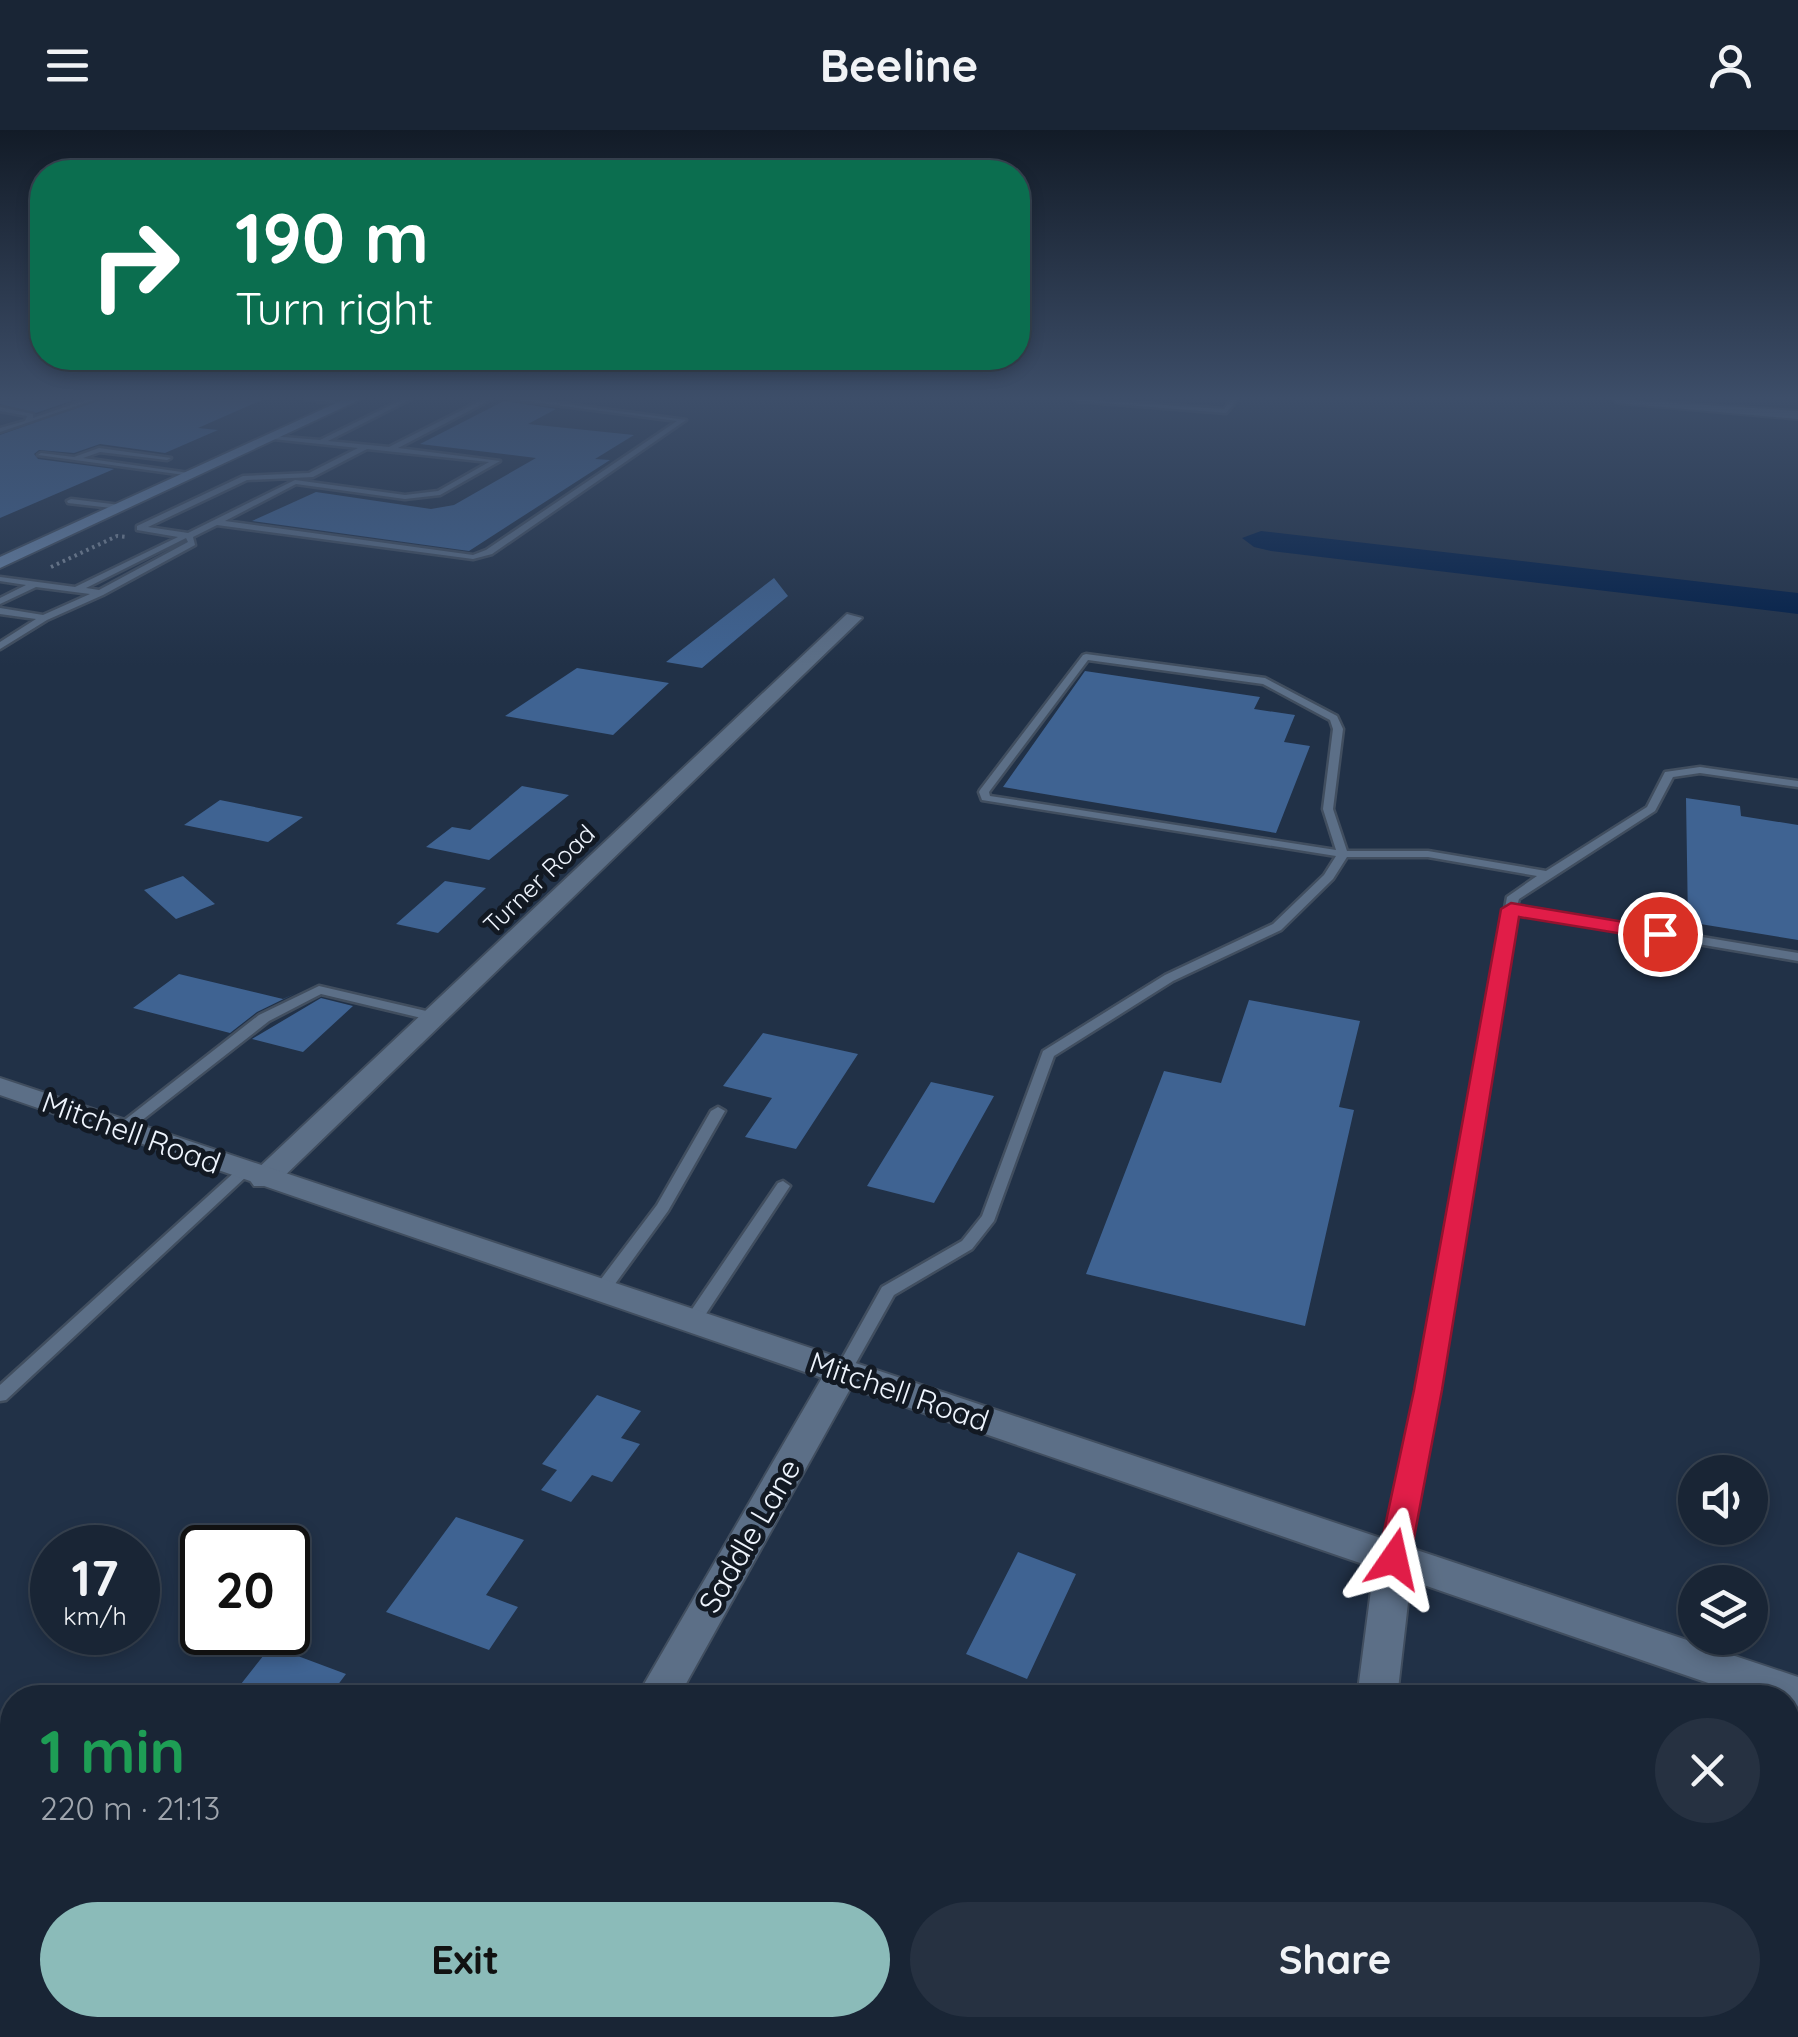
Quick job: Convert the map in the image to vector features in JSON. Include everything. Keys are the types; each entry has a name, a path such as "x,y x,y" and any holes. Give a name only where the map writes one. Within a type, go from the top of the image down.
{"main road":[{"path":"1,562 162,488"}],"street":[{"name":"Turner Road","path":"253,1176 434,1017 852,618"},
{"name":"Mitchell Road","path":"0,1086 253,1176 1768,1685"},
{"name":"Saddle Lane","path":"663,1685 842,1373"},
{"path":"1378,1685 1394,1559"}],"lane":[{"path":"188,536 140,528 225,488"},
{"path":"81,590 283,488"},
{"path":"336,488 405,498 449,488"},
{"path":"216,522 473,557 490,552 584,488"},
{"path":"71,500 120,508"},
{"path":"0,646 44,618 179,552 192,543 188,536"},
{"path":"0,578 100,593"},
{"path":"0,601 36,584"},
{"path":"0,611 44,618"},
{"path":"842,1373 888,1292 967,1245 988,1216 1048,1054 1169,978 1277,927 1329,877 1343,854 1328,809 1338,729 1334,718 1265,681 1086,656 984,792 990,799 1343,854 1428,854 1548,875"},
{"path":"1394,1559 1428,1390 1513,897 1651,808 1669,774 1700,770 1798,784"},
{"path":"1511,909 1798,957"},
{"path":"122,1130 264,1018 318,990 434,1017"},
{"path":"601,1291 663,1207 718,1111"},
{"path":"0,1394 253,1176"},
{"path":"692,1322 783,1186"}],"path":[{"path":"50,568 117,536 131,538"}],"water":[{"path":"1261,531 1798,593 1798,614 1271,551 1254,547 1242,538"}],"building":[{"path":"0,488 70,488 0,518"},
{"path":"484,488 567,488 469,551 252,521 316,492 431,509 454,505"},
{"path":"774,578 788,596 702,668 666,662"},
{"path":"577,668 669,683 613,735 505,716"},
{"path":"1085,671 1260,697 1254,709 1295,715 1284,742 1310,746 1276,833 1003,787"},
{"path":"522,786 569,795 489,860 426,847 452,827 470,830"},
{"path":"1686,798 1740,806 1741,816 1798,825 1798,940 1688,922"},
{"path":"220,800 303,817 268,842 184,825"},
{"path":"183,876 215,904 176,919 144,890"},
{"path":"445,881 486,888 438,933 396,924"},
{"path":"179,974 283,999 296,993 257,1012 230,1033 133,1008"},
{"path":"321,998 353,1006 303,1052 252,1039"},
{"path":"1249,1000 1360,1021 1339,1107 1354,1110 1305,1326 1086,1274 1164,1071 1221,1083"},
{"path":"763,1033 858,1054 796,1149 745,1137 772,1098 723,1086"},
{"path":"931,1082 994,1096 934,1203 867,1186"},
{"path":"597,1395 641,1411 621,1438 640,1444 612,1482 592,1475 571,1502 541,1490 557,1470 542,1464"},
{"path":"456,1517 524,1540 486,1595 518,1607 489,1650 386,1612"},
{"path":"1018,1552 1076,1574 1027,1679 966,1654"},
{"path":"264,1655 295,1655 346,1674 338,1685 240,1685"}],"route":[{"path":"1394,1559 1428,1390 1511,909 1660,934"}]}
